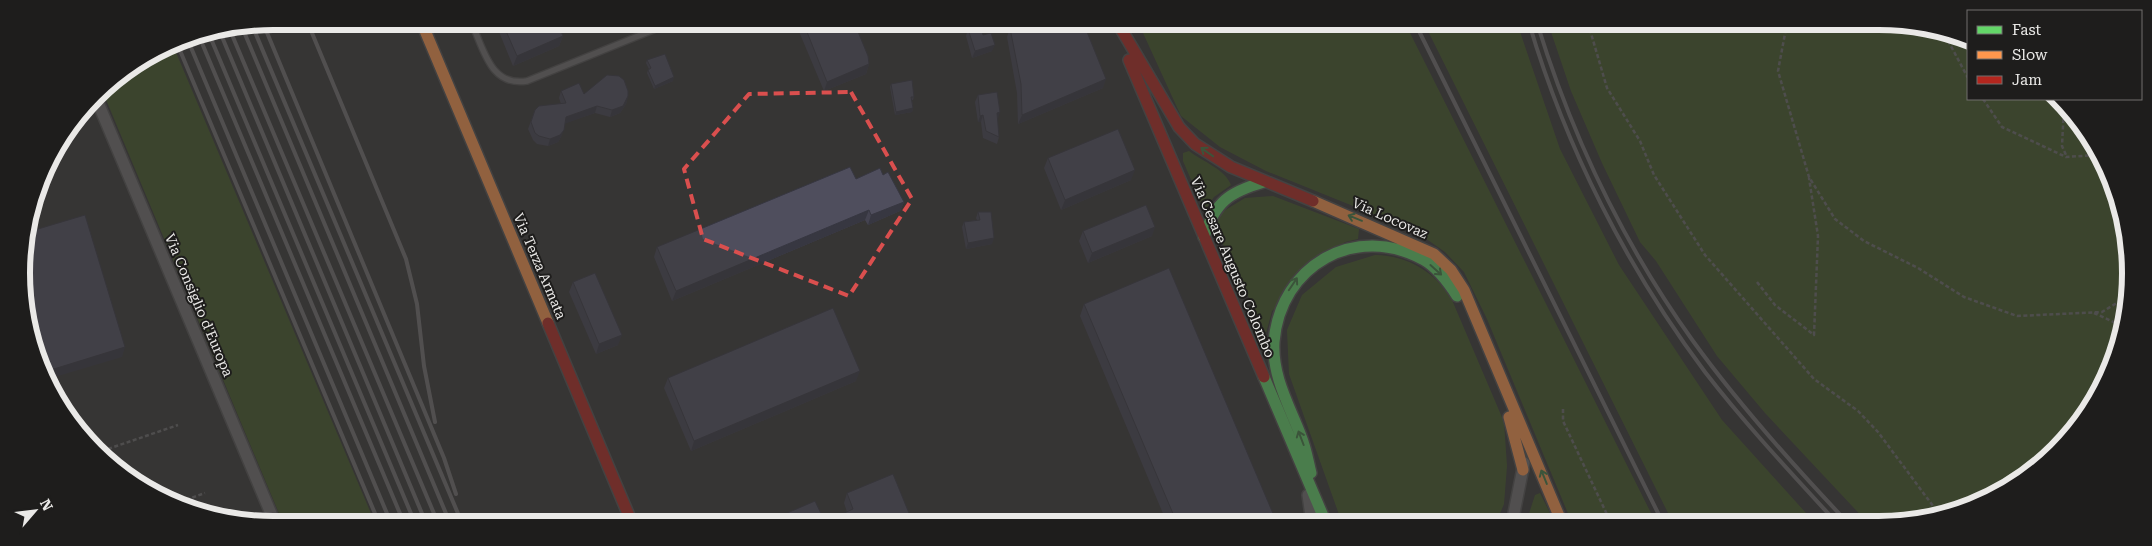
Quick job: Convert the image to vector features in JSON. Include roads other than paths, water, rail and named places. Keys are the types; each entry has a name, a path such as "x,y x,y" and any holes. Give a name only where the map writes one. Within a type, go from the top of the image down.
{"main road":[{"name":"Via Terza Armata","path":"424,30 629,516"},
{"name":"Via Cesare Augusto Colombo","path":"1115,30 1323,516"},
{"name":"Via Locovaz","path":"1122,30 1185,133 1195,144 1212,156 1264,182 1398,236 1434,254 1451,270 1472,306 1559,516"},
{"path":"1204,237 1209,219 1228,195 1243,187 1264,182"},
{"name":"Via Locovaz","path":"1317,502 1305,448 1275,366 1273,344 1282,302 1295,280 1310,266 1347,248 1372,245 1395,246 1421,257 1451,284 1513,427 1523,470"}],"street":[{"name":"Via Consiglio d'Europa","path":"98,104 272,516"},
{"path":"1513,516 1523,470 1526,433"},
{"path":"1305,473 1311,516"}],"lane":[{"path":"475,30 492,68 501,78 515,83 527,81 653,30"}],"railway":[{"path":"266,30 444,458 456,494"},
{"path":"311,30 406,259 417,304 424,366 435,422"},
{"path":"1418,30 1660,516"},
{"path":"1531,30 1561,116 1580,161 1625,249 1650,291 1705,372 1721,392 1831,516"},
{"path":"1539,30 1566,107 1584,148 1602,188 1644,267 1693,341 1729,389 1787,457 1842,516"},
{"path":"255,31 459,516"},
{"path":"244,32 447,516"},
{"path":"232,34 435,516"},
{"path":"222,36 423,516"},
{"path":"211,38 412,516"},
{"path":"201,41 401,516"},
{"path":"190,45 388,516"},
{"path":"179,48 376,516"}]}
